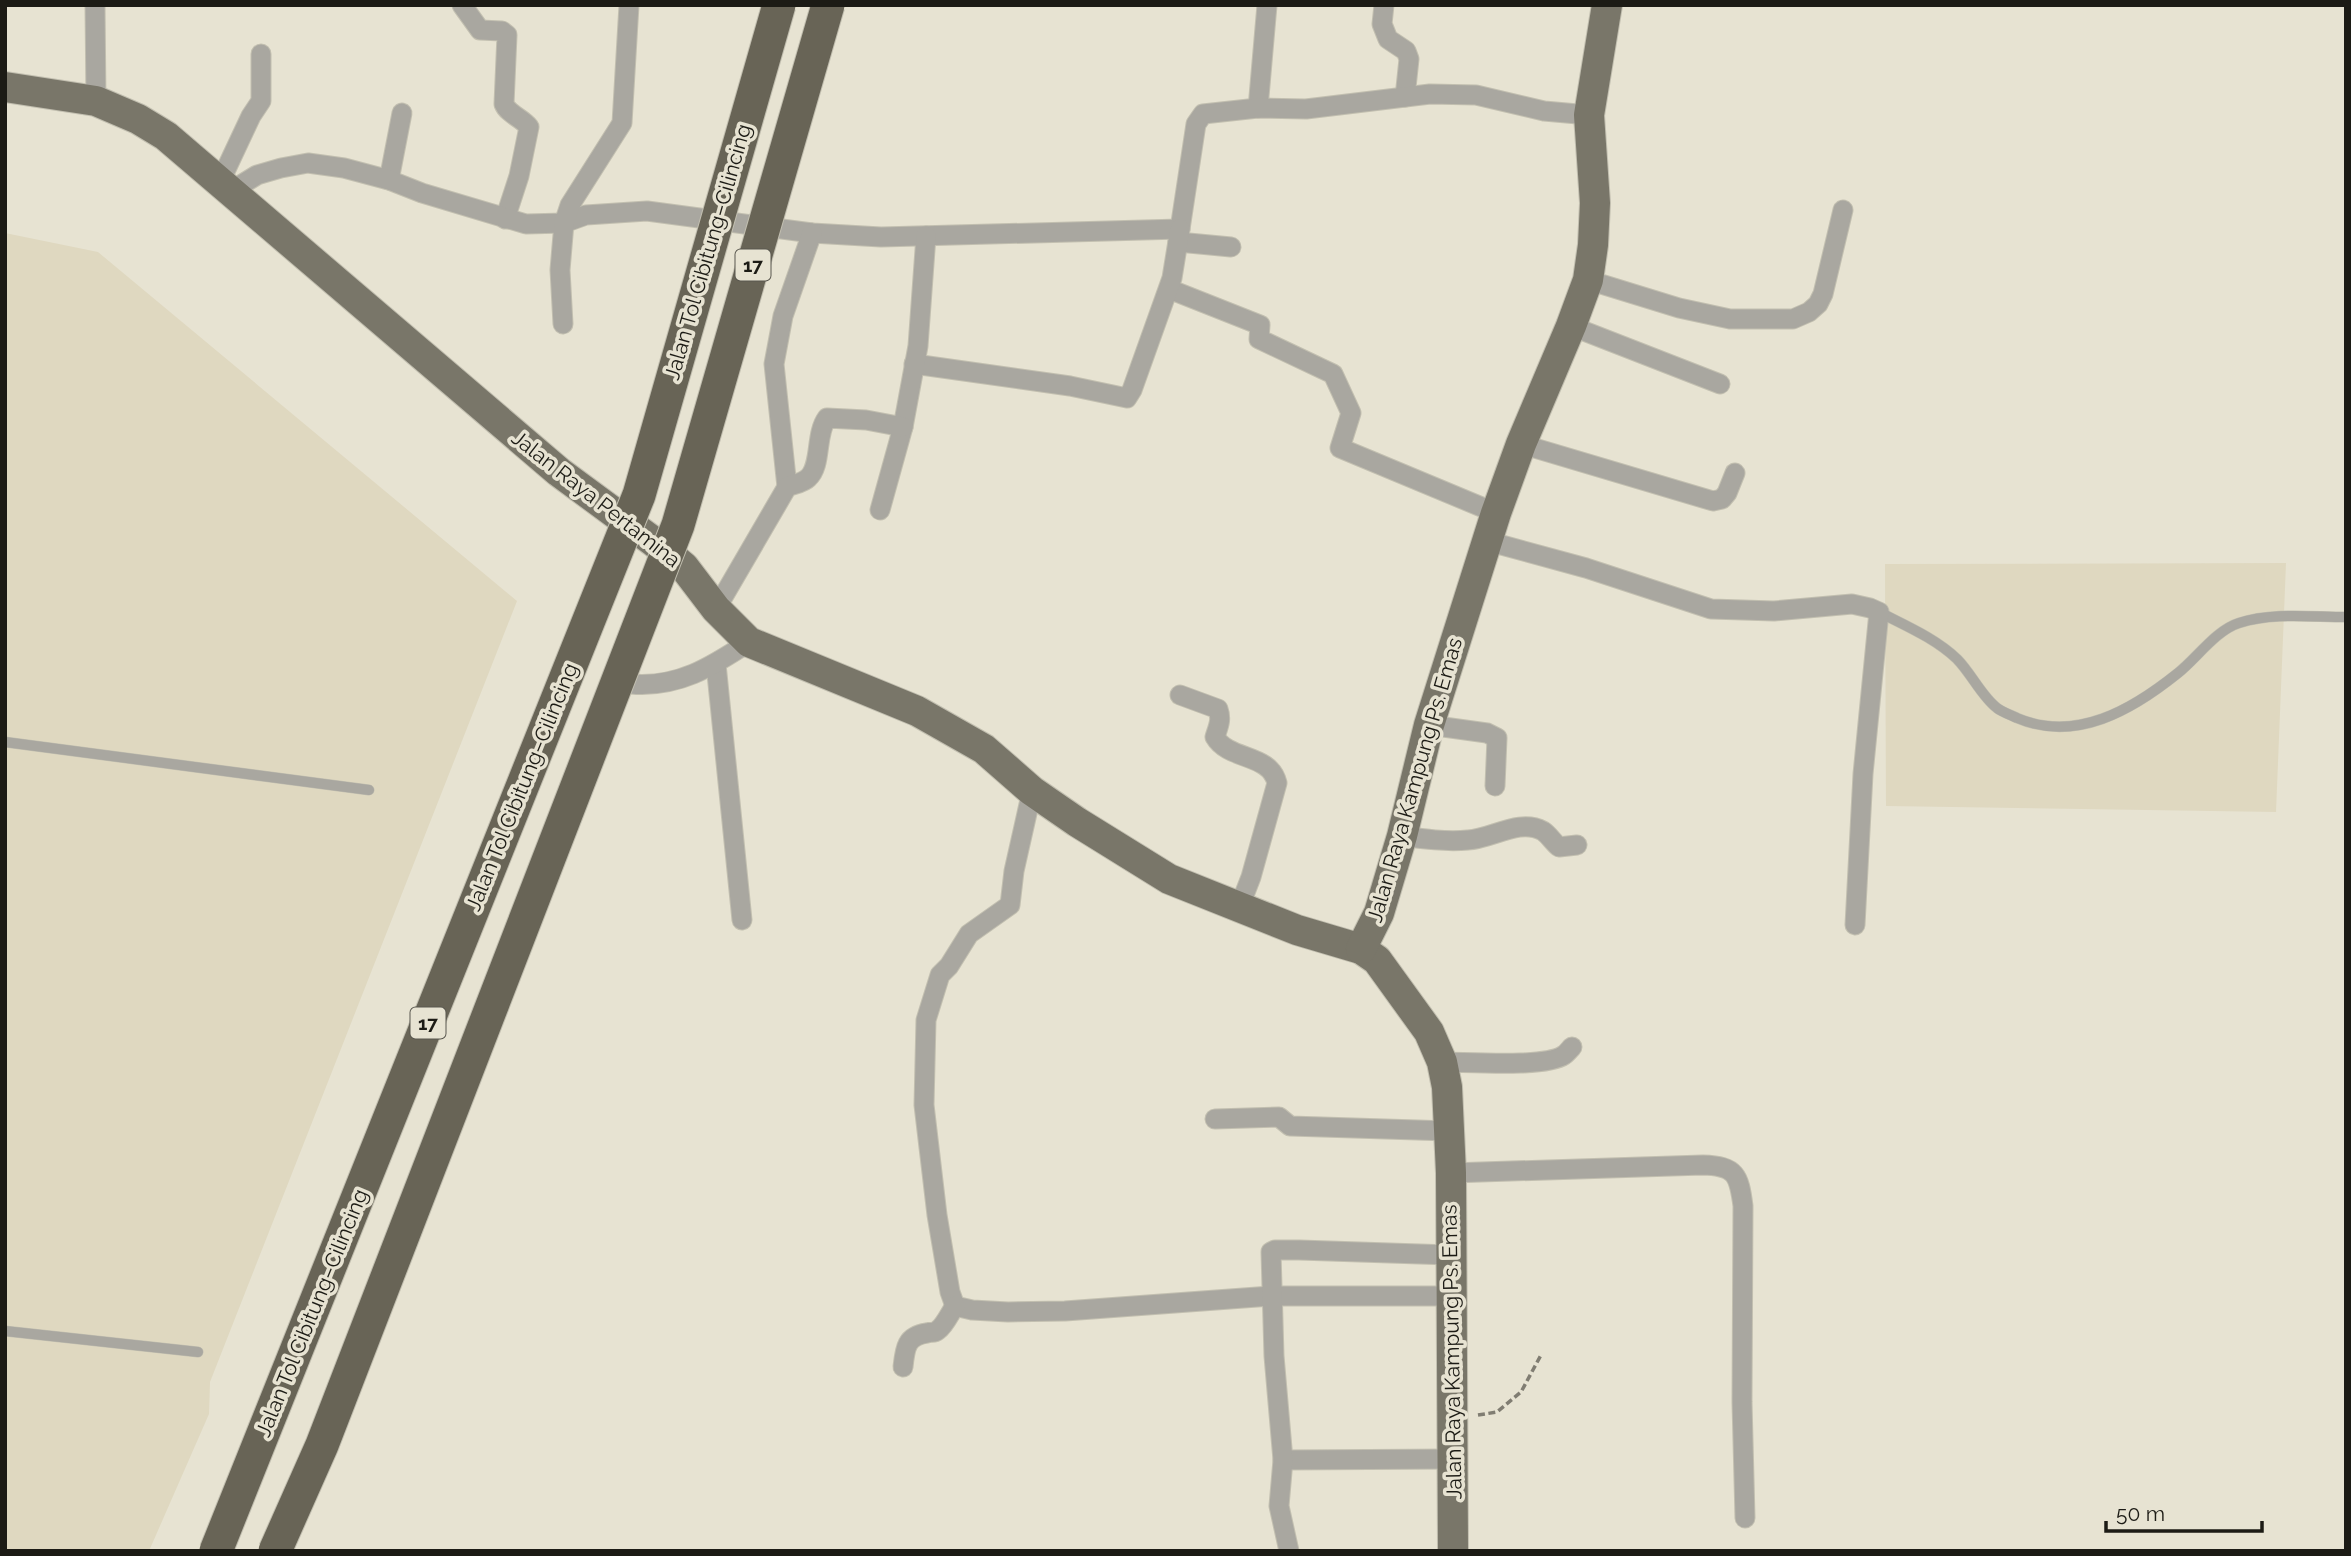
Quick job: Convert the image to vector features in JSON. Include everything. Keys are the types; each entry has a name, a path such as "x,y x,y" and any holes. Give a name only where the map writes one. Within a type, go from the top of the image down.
{"highway":[{"name":"Jalan Tol Cibitung–Cilincing","path":"216,1551 639,495 779,5"},
{"name":"17","path":"275,1551 322,1445 678,525 828,5"}],"main road":[{"name":"Jalan Raya Kampung Ps. Emas","path":"1453,1551 1451,1173 1447,1087 1442,1062 1429,1032 1377,960 1362,949 1379,913 1402,836 1429,725 1496,513 1588,280 1595,203 1589,115 1606,5"},
{"name":"Jalan Raya Pertamina","path":"5,88 96,101 138,119 166,136 559,472 684,567 716,609 749,642 917,711 984,748 1032,791 1169,878 1297,930 1362,949"}],"street":[{"path":"95,5 96,101"},
{"path":"461,5 480,30 502,31 508,35 504,104 507,110 523,120 528,127 519,176 505,219"},
{"path":"563,324 560,270 564,222 570,205 622,123 629,5"},
{"path":"1258,108 1267,5"},
{"path":"1384,5 1382,24 1388,39 1406,51 1409,59 1405,97"},
{"path":"225,187 251,116 261,101 261,54"},
{"path":"914,363 1070,386 1127,398 1169,289 1196,124 1203,114 1258,108 1306,110 1430,94 1476,95 1544,111 1589,115"},
{"path":"389,180 402,113"},
{"path":"225,187 281,167 308,163 344,168 389,180 526,224 564,222 586,215 647,211 812,233 881,237 1179,235 1231,247"},
{"path":"1588,280 1679,308 1730,319 1793,318 1809,312 1818,304 1823,294 1843,210"},
{"path":"716,609 787,486 774,364 783,316 812,233"},
{"path":"880,510 902,427 918,346 926,236"},
{"path":"1169,289 1260,325 1259,339 1333,374 1351,413 1340,448 1496,513"},
{"path":"1571,326 1720,384"},
{"path":"787,486 803,481 812,474 822,426 827,418 866,419 902,427"},
{"path":"1521,444 1713,501 1722,499 1727,494 1735,473"},
{"path":"1487,541 1586,568 1711,609 1774,611 1852,604 1879,612 1863,774 1855,925"},
{"path":"631,684 668,682 708,669 749,642"},
{"path":"716,664 742,920"},
{"path":"1181,695 1218,709 1220,724 1215,737 1220,745 1266,765 1275,774 1277,783 1251,877 1239,908"},
{"path":"1429,725 1487,733 1497,738 1495,786"},
{"path":"955,1306 950,1292 937,1215 924,1105 926,1020 940,975 950,966 970,934 1010,905 1014,871 1032,791"},
{"path":"1402,836 1440,841 1472,840 1497,831 1526,828 1547,834 1559,847 1577,845"},
{"path":"1442,1062 1534,1062 1566,1055 1572,1047"},
{"path":"1215,1119 1279,1117 1290,1126 1449,1131"},
{"path":"1451,1173 1703,1165 1723,1165 1733,1173 1740,1184 1743,1206 1742,1402 1745,1518"},
{"path":"1289,1551 1279,1506 1283,1460 1271,1296 1271,1252 1450,1255"},
{"path":"955,1306 1008,1312 1065,1311 1271,1296 1451,1296"},
{"path":"902,1367 908,1341 915,1336 936,1332 955,1306"},
{"path":"1283,1460 1454,1459"}],"lane":[{"path":"1879,612 1931,639 1956,659 1997,708 2020,719 2050,726 2085,725 2116,715 2178,673 2204,647 2237,623 2276,616 2346,617"},
{"path":"5,743 369,790"},
{"path":"5,1331 198,1352"}],"path":[{"path":"1454,1419 1497,1412 1521,1392 1541,1355"}],"shaded area":[{"path":"5,233 98,252 517,601 210,1382 209,1414 149,1551 5,1551"},
{"path":"2286,563 2276,812 1886,806 1885,564"}]}
